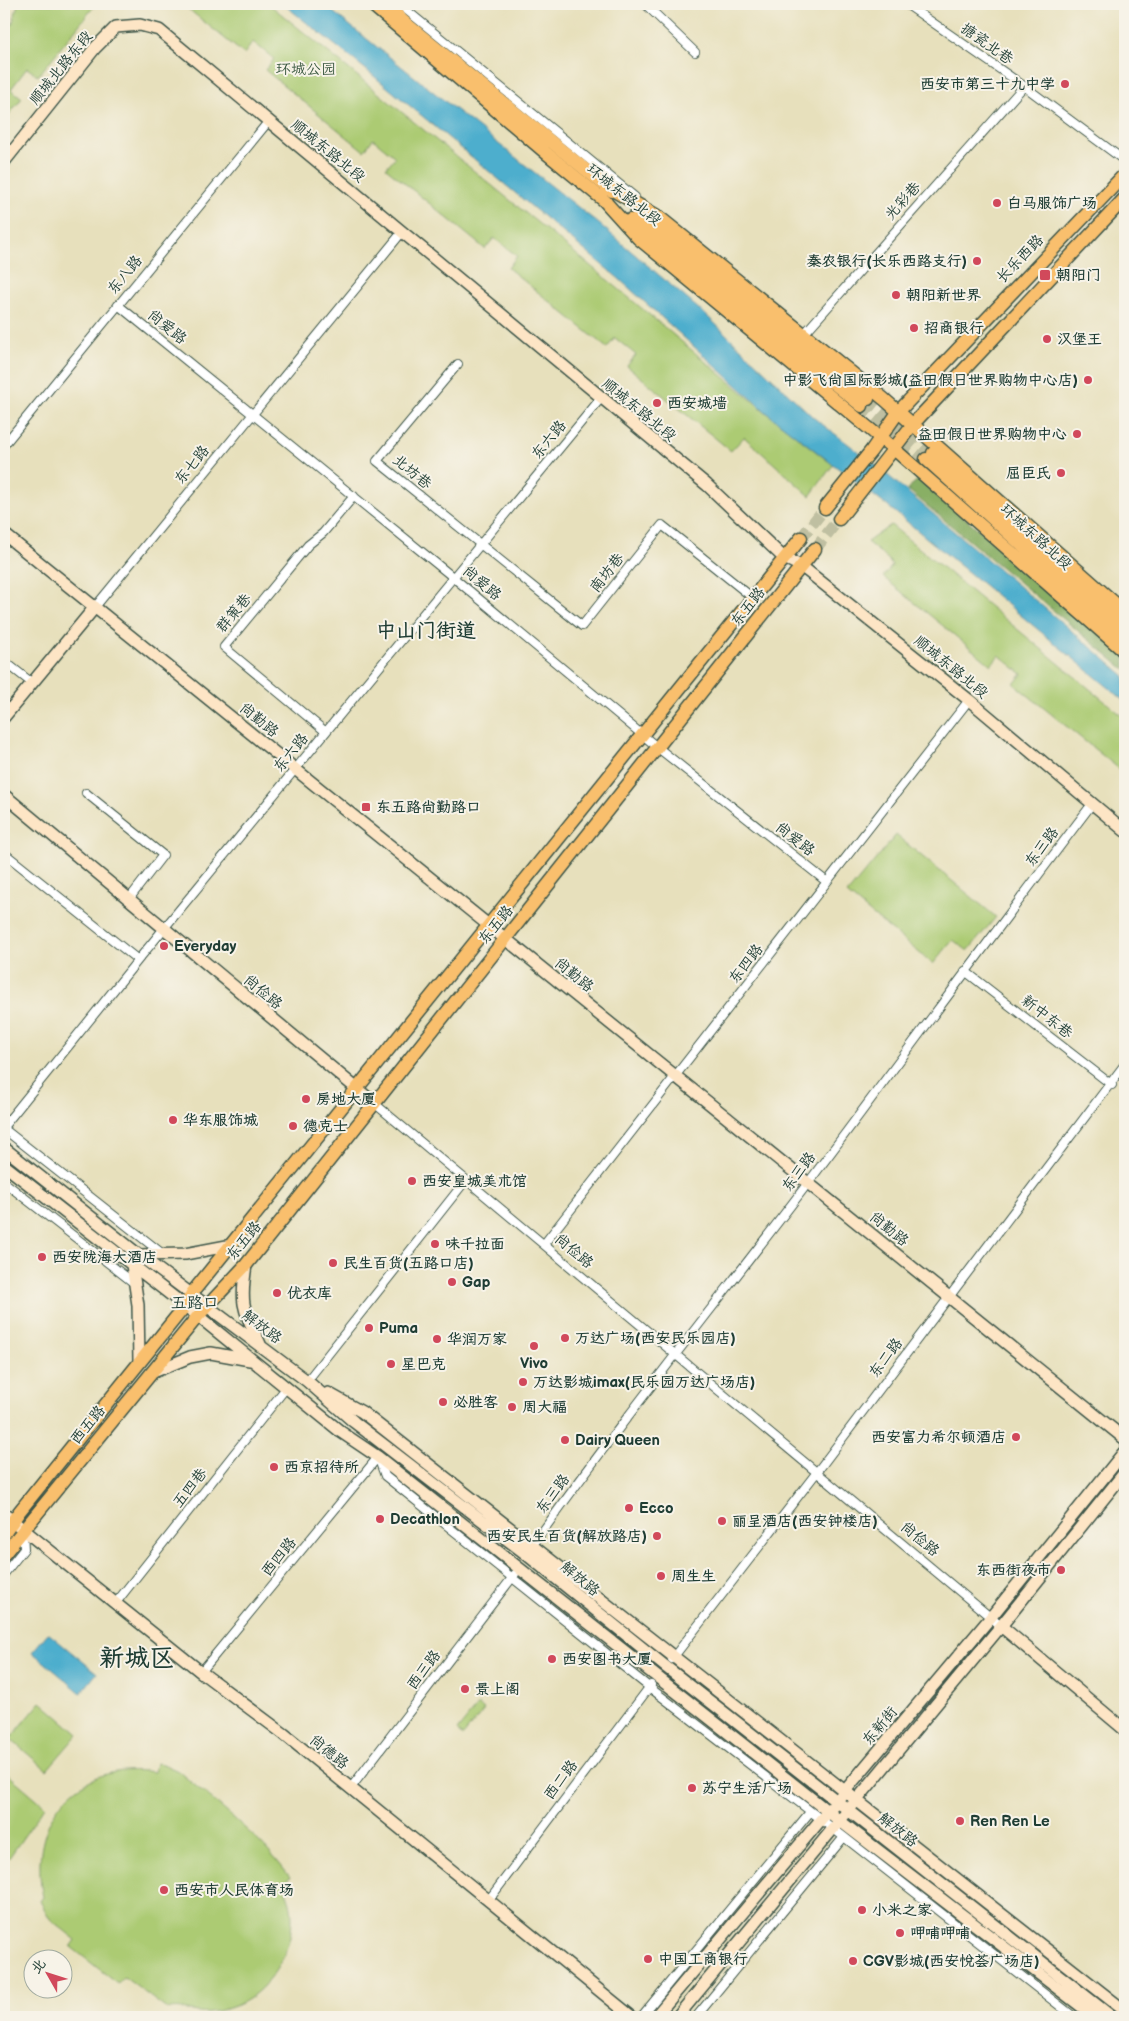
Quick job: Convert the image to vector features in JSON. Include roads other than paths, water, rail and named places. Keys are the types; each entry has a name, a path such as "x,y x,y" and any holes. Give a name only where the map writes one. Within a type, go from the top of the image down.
{"main road":[{"name":"环城东路北段","path":"371,4 508,121 603,191"},
{"name":"环城东路北段","path":"386,4 403,21 603,191 865,402"},
{"name":"顺城东路北段","path":"128,25 140,25 159,30 707,485 784,558 801,566 969,700 1125,831"},
{"name":"顺城北路东段","path":"4,162 95,48 116,27 128,25"},
{"name":"长乐西路","path":"880,438 899,411 1125,174"},
{"path":"603,191 659,217 899,411 1125,612"},
{"path":"603,191 638,238 894,449 1125,652"},
{"path":"839,519 913,424 1125,198"},
{"path":"825,508 880,438"},
{"name":"环城东路北段","path":"1125,625 929,456 1125,638"},
{"name":"尚勤路","path":"4,534 1125,1439"},
{"name":"东五路","path":"184,1306 192,1293 801,538"},
{"name":"东五路","path":"198,1316 246,1265 815,549"},
{"name":"东七路","path":"4,717 95,607"},
{"name":"尚俭路","path":"4,795 374,1103"},
{"name":"解放路","path":"4,1148 140,1255 261,1345 307,1381 354,1422 410,1465 529,1550 666,1667 1112,2017"},
{"name":"解放路","path":"4,1165 198,1316 341,1432 378,1457 516,1573 657,1677 825,1816 1095,2017"},
{"path":"140,1255 184,1254 232,1245"},
{"path":"132,1265 138,1305 139,1362"},
{"path":"246,1265 242,1294 244,1311 261,1345"},
{"name":"西五路","path":"4,1534 11,1522 184,1306"},
{"name":"西五路","path":"4,1554 11,1522 151,1373 198,1316"},
{"path":"151,1373 190,1357 211,1353 252,1361"},
{"path":"307,1381 362,1412 529,1550 845,1791 1125,2011"},
{"path":"406,1447 410,1465"},
{"name":"东新街","path":"655,2017 991,1618 1125,1451"},
{"name":"东新街","path":"677,2017 1001,1626 1125,1472"},
{"name":"尚德路","path":"11,1522 201,1672 284,1734 632,2017"},
{"name":"尚俭路","path":"1001,1626 1125,1730"}],"street":[{"path":"399,4 659,217"},
{"path":"644,4 695,52"},
{"name":"搪瓷北巷","path":"906,4 1024,86 1125,161"},
{"name":"光彩巷","path":"804,334 1024,86"},
{"name":"东八路","path":"4,445 268,122"},
{"name":"东七路","path":"95,607 403,231"},
{"name":"尚爱路","path":"118,305 454,578 642,735 827,882"},
{"name":"北坊巷","path":"458,364 378,461 480,546"},
{"name":"东六路","path":"4,1127 164,928 601,398"},
{"name":"群策巷","path":"326,732 224,647 308,545 323,533 354,496"},
{"name":"南坊巷","path":"480,546 582,626 662,525 752,598"},
{"path":"4,661 32,683"},
{"name":"东四路","path":"544,1244 969,700"},
{"path":"86,793 163,856 129,899"},
{"name":"东三路","path":"529,1550 676,1354 808,1183 1092,804"},
{"path":"4,853 138,960"},
{"name":"新中东巷","path":"965,971 1112,1085"},
{"name":"东二路","path":"666,1667 817,1472 1112,1085 1125,1065"},
{"name":"尚俭路","path":"374,1103 1001,1626"},
{"path":"4,1127 164,1255"},
{"path":"307,1381 466,1180"},
{"path":"4,1182 134,1283"},
{"name":"五四巷","path":"115,1604 286,1388"},
{"name":"西四路","path":"201,1672 378,1457"},
{"path":"4,1574 24,1550 11,1522"},
{"path":"516,1573 649,1687 810,1812 825,1816"},
{"name":"西三路","path":"350,1789 516,1573"},
{"name":"西二路","path":"488,1901 657,1677"},
{"path":"641,2017 810,1812"},
{"path":"837,1825 844,1836 1074,2017"},
{"path":"696,2017 844,1836"}],"water":[{"path":"283,4 323,4 598,223 707,316 814,418 872,462 1125,676 1125,701 895,512 773,418 618,278 364,68"},
{"path":"48,1633 97,1673 81,1693 32,1652"}],"tunnel":[{"path":"868,399 933,453"},
{"path":"862,406 926,459"},
{"path":"801,538 825,508"},
{"path":"815,549 839,519"}],"place":[{"name":"西安市第三十九中学","path":"1065,84"},
{"name":"白马服饰广场","path":"997,203"},
{"name":"秦农银行(长乐西路支行)","path":"977,261"},
{"name":"朝阳门","path":"1045,275"},
{"name":"朝阳新世界","path":"896,295"},
{"name":"招商银行","path":"914,328"},
{"name":"汉堡王","path":"1047,339"},
{"name":"中影飞尚国际影城(益田假日世界购物中心店)","path":"1088,380"},
{"name":"西安城墙","path":"657,403"},
{"name":"益田假日世界购物中心","path":"1077,434"},
{"name":"屈臣氏","path":"1061,473"},
{"name":"东五路尚勤路口","path":"366,807"},
{"name":"Everyday","path":"164,946"},
{"name":"房地大厦","path":"306,1099"},
{"name":"华东服饰城","path":"173,1120"},
{"name":"德克士","path":"293,1126"},
{"name":"西安皇城美术馆","path":"412,1181"},
{"name":"味千拉面","path":"435,1244"},
{"name":"西安陇海大酒店","path":"42,1257"},
{"name":"民生百货(五路口店)","path":"333,1263"},
{"name":"Gap","path":"452,1282"},
{"name":"优衣库","path":"277,1293"},
{"name":"Puma","path":"369,1328"},
{"name":"万达广场(西安民乐园店)","path":"565,1338"},
{"name":"华润万家","path":"437,1339"},
{"name":"Vivo","path":"534,1346"},
{"name":"星巴克","path":"391,1364"},
{"name":"万达影城imax(民乐园万达广场店)","path":"523,1382"},
{"name":"必胜客","path":"443,1402"},
{"name":"周大福","path":"512,1407"},
{"name":"西安富力希尔顿酒店","path":"1016,1437"},
{"name":"Dairy Queen","path":"565,1440"},
{"name":"西京招待所","path":"274,1467"},
{"name":"Ecco","path":"629,1508"},
{"name":"Decathlon","path":"380,1519"},
{"name":"丽呈酒店(西安钟楼店)","path":"722,1521"},
{"name":"西安民生百货(解放路店)","path":"657,1536"},
{"name":"东西街夜市","path":"1061,1570"},
{"name":"周生生","path":"661,1576"},
{"name":"西安图书大厦","path":"552,1659"},
{"name":"景上阁","path":"465,1689"},
{"name":"苏宁生活广场","path":"692,1788"},
{"name":"Ren Ren Le","path":"960,1821"},
{"name":"西安市人民体育场","path":"164,1890"},
{"name":"小米之家","path":"862,1910"},
{"name":"呷哺呷哺","path":"900,1933"},
{"name":"中国工商银行","path":"648,1959"},
{"name":"CGV影城(西安悦荟广场店)","path":"853,1961"}],"district":[{"name":"中山门街道","path":"426,631"},
{"name":"五路口","path":"195,1303"},
{"name":"新城区","path":"137,1658"}],"park label":[{"name":"环城公园","path":"306,69"}]}
